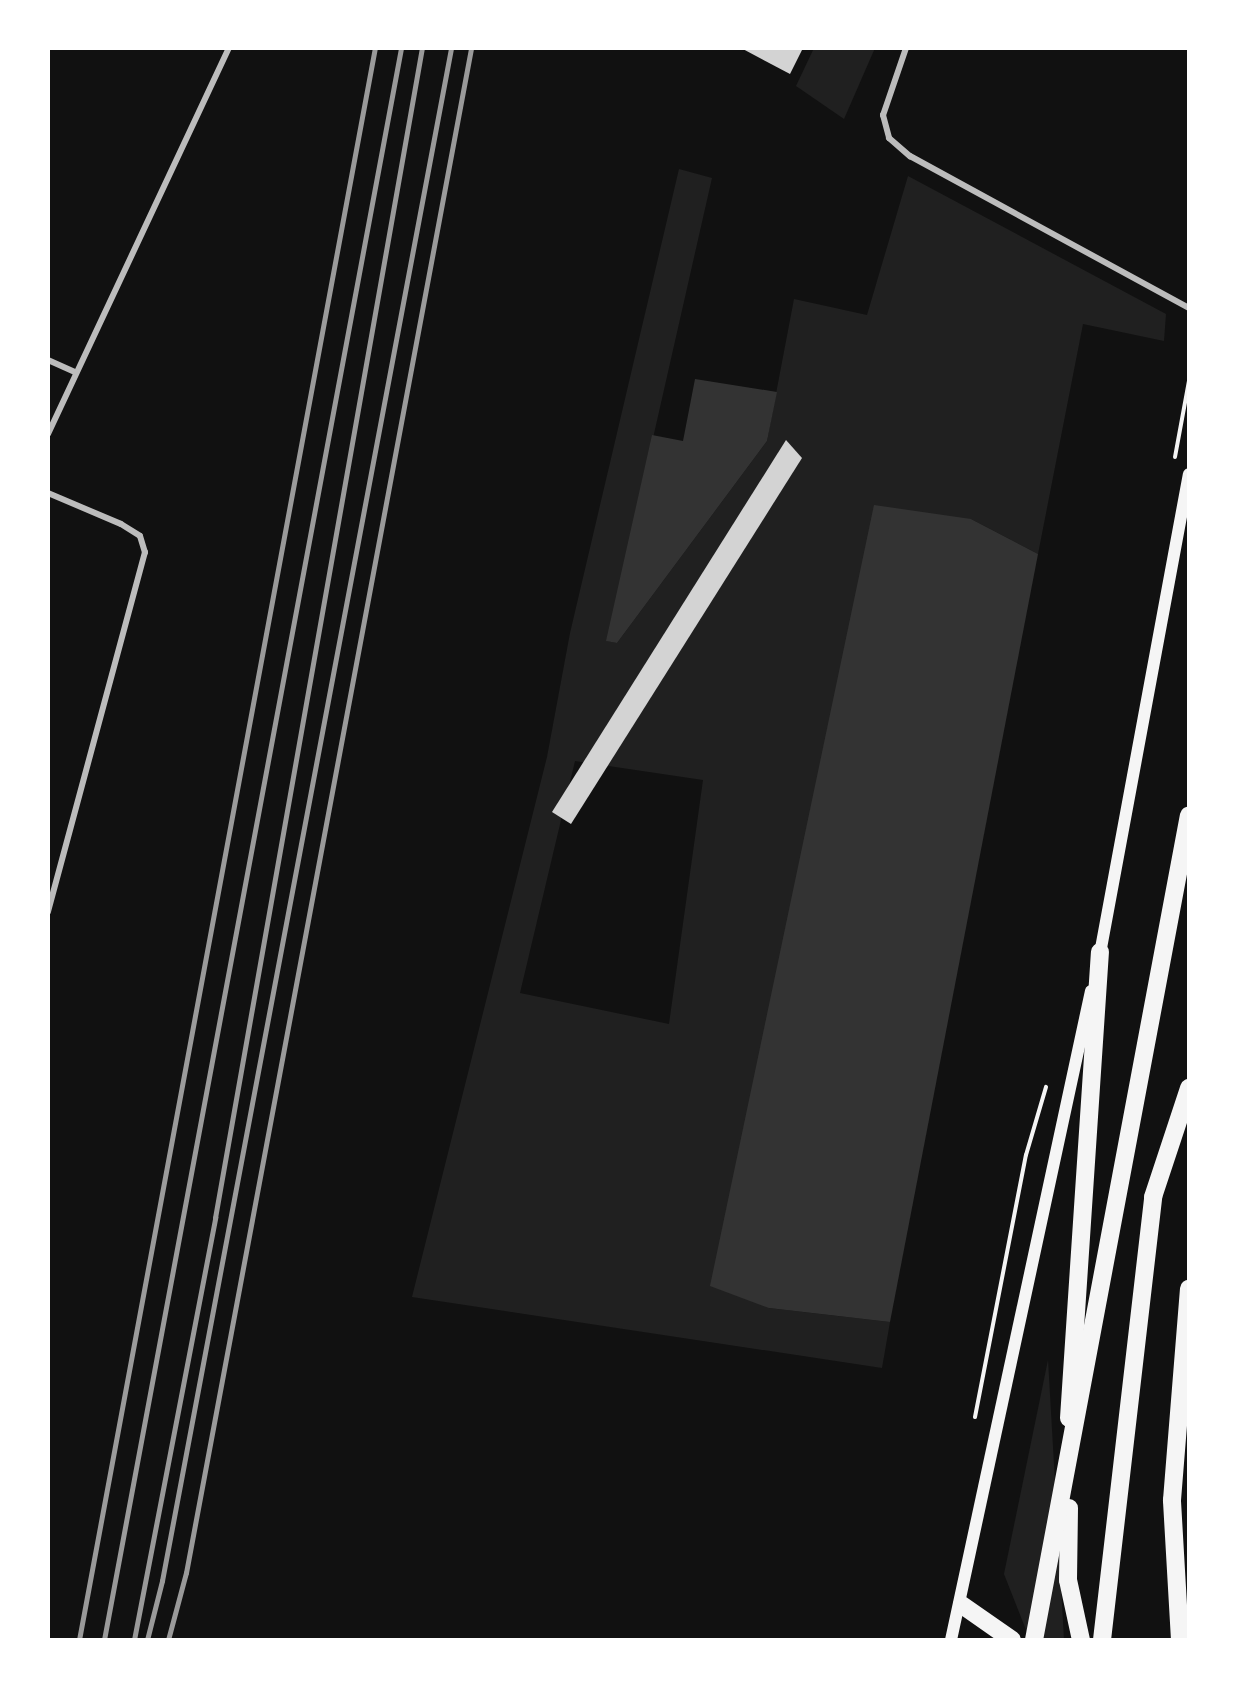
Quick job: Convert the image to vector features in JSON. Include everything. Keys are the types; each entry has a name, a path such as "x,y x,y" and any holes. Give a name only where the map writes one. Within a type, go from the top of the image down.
{"highway":[{"path":"1034,1640 1189,815"},
{"path":"1082,1640 1068,1580 1069,1419 1100,952"},
{"path":"1102,1640 1153,1197 1189,1088"},
{"path":"1180,1640 1172,1500 1189,1289"},
{"path":"962,1605 1012,1640"}],"main road":[{"path":"951,1640 962,1605 1050,1161 1100,952 1189,474"}],"street":[{"path":"48,434 75,372 229,48"},
{"path":"906,48 883,115 889,138 910,156 1189,308"},
{"path":"48,360 75,372"},
{"path":"48,493 121,524 140,536 145,552 48,912"}],"path":[{"path":"1174,463 1189,381"},
{"path":"974,1420 1026,1155 1049,1078"},
{"path":"48,1353 48,1368"}],"shaded area":[{"path":"814,48 875,48 844,119 796,86"},
{"path":"679,169 712,178 607,641 617,643 767,441 794,299 867,315 908,176 1166,314 1164,341 1083,324 1038,554 971,519 769,1308 890,1322 882,1368 412,1297 547,757 570,633","holes":["575,761 703,780 669,1024 520,993"]},
{"path":"695,379 777,392 767,441 617,643 606,641 652,435 683,441"},
{"path":"874,505 971,519 1038,554 890,1322 769,1308 710,1286"},
{"path":"1048,1360 1064,1640 1030,1640 1004,1574"}],"building":[{"path":"741,48 803,48 790,74"},
{"path":"786,440 802,458 571,824 552,812"}],"railway":[{"path":"79,1640 375,48"},
{"path":"104,1640 401,48"},
{"path":"134,1640 215,1218 422,48"},
{"path":"147,1640 162,1581 451,48"},
{"path":"168,1640 186,1573 471,48"}]}
